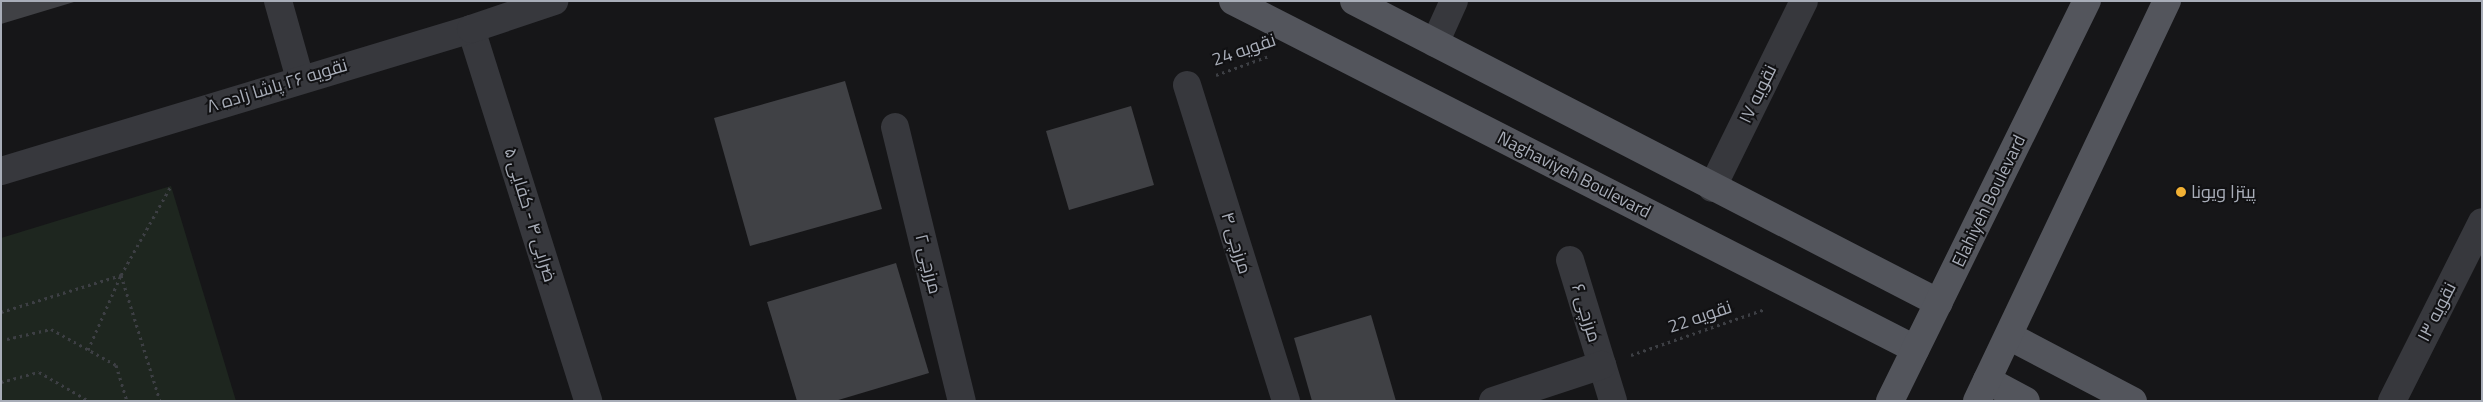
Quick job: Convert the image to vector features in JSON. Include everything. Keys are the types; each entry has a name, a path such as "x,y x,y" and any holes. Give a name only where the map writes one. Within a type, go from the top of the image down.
{"main road":[{"name":"Naghaviyeh Boulevard","path":"1233,1 1915,349"},
{"path":"1354,1 1712,188 1939,303"},
{"name":"Elahiyeh Boulevard","path":"1890,401 2088,1"},
{"path":"2026,401 1982,391 2167,1"},
{"path":"2008,336 2132,401"}],"street":[{"path":"278,1 300,79"},
{"name":"نقویه ۲۶ پاشا زاده ۸","path":"1,171 300,79 471,29 554,1"},
{"path":"1435,42 1454,1"},
{"name":"نقویه ۱۷","path":"1712,188 1804,1"},
{"name":"ضرابی ۴ - کفایی ۵","path":"471,29 588,401"},
{"name":"مرزچی ۴","path":"1187,85 1286,401"},
{"name":"مرزچی ۲","path":"895,127 962,401"},
{"name":"نقویه ۱۳","path":"2392,401 2482,222"},
{"name":"مرزچی ۶","path":"1570,260 1613,401"},
{"path":"1494,401 1602,365"}],"path":[{"name":"نقویه 24","path":"1187,85 1311,41"},
{"path":"88,350 121,275 171,186"},
{"path":"1,312 121,275"},
{"path":"121,275 160,401"},
{"name":"نقویه 22","path":"1602,365 1807,294"},
{"path":"7,339 51,329 116,365 127,401"},
{"path":"1,382 39,372 89,401"}],"shaded area":[{"path":"171,186 236,401 1,401 1,238"}],"building":[{"path":"1,1 74,1 74,2 1,24"},
{"path":"845,81 882,209 750,246 714,118"},
{"path":"1131,106 1154,185 1069,210 1046,131"},
{"path":"896,263 929,373 835,401 797,401 767,302"},
{"path":"1371,315 1396,401 1312,401 1294,338"}],"place":[{"name":"پیتزا ویونا","path":"2181,192"}]}
